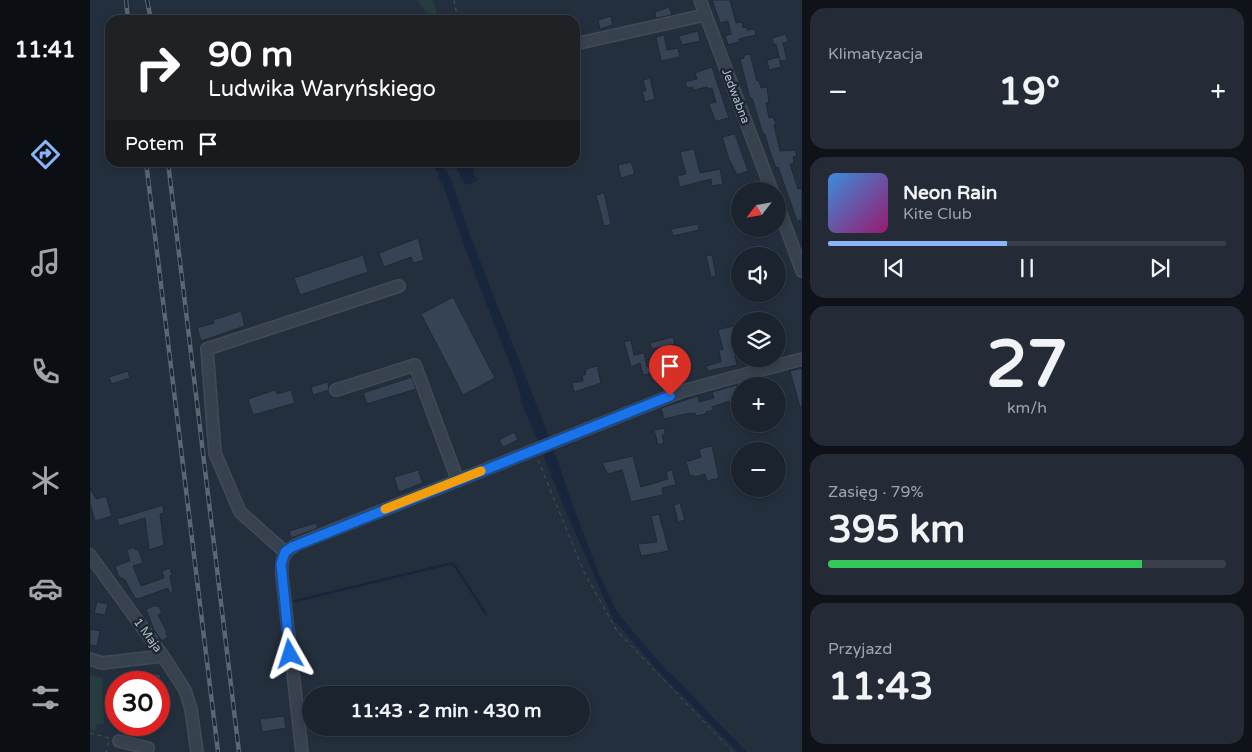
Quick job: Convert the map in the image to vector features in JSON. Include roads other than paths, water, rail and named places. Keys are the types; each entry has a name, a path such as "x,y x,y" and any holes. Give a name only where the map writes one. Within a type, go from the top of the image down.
{"street":[{"name":"Jedwabna","path":"700,0 769,182"},
{"path":"580,43 705,15"},
{"path":"786,228 802,271"},
{"path":"285,552 240,512 215,453 207,349 399,286"},
{"path":"302,752 282,576 281,564 285,552 298,544 683,391 802,359"},
{"path":"336,390 415,365 458,480"},
{"name":"1 Maja","path":"90,555 163,656 187,696 191,708 197,752"},
{"path":"90,659 102,663 163,656"},
{"path":"119,741 148,748 147,752"}],"water":[{"path":"435,167 444,167 451,179 466,225 549,437 538,441 523,407 516,379 472,267 443,185 437,178 439,174"},
{"path":"456,167 474,167 474,176 479,179 469,185 464,183"},
{"path":"553,447 598,572 616,610 680,686 744,752 738,752 661,674 615,623 542,452"}],"waterway":[{"path":"295,601 453,563 486,614"},
{"path":"669,673 745,752"}],"railway":[{"path":"126,0 128,15"},
{"path":"147,0 150,15"},
{"path":"147,167 218,752"},
{"path":"169,167 239,752"}]}
